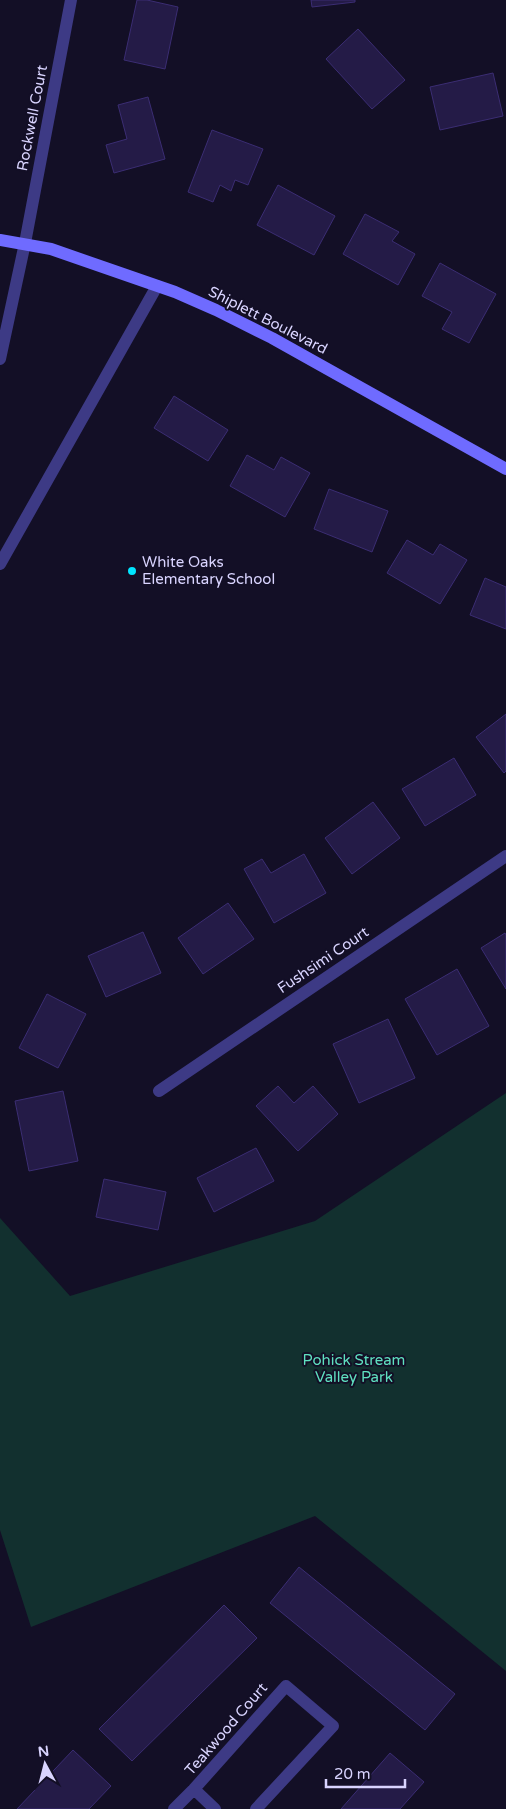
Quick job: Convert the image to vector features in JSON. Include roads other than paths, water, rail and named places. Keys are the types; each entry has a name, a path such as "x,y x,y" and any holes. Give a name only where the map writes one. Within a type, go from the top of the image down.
{"street":[{"name":"Rockwell Court","path":"0,359 25,243 71,0"},
{"name":"Shiplett Boulevard","path":"0,240 51,249 157,286 216,310 272,338 506,469"},
{"path":"0,564 157,286"},
{"name":"Fushsimi Court","path":"159,1091 506,856"},
{"name":"Teakwood Court","path":"174,1809 286,1686 332,1726 256,1809"},
{"name":"Teakwood Court","path":"194,1789 215,1809"}],"place":[{"name":"White Oaks Elementary School","path":"132,571"}],"park label":[{"name":"Pohick Stream Valley Park","path":"354,1368"}]}
